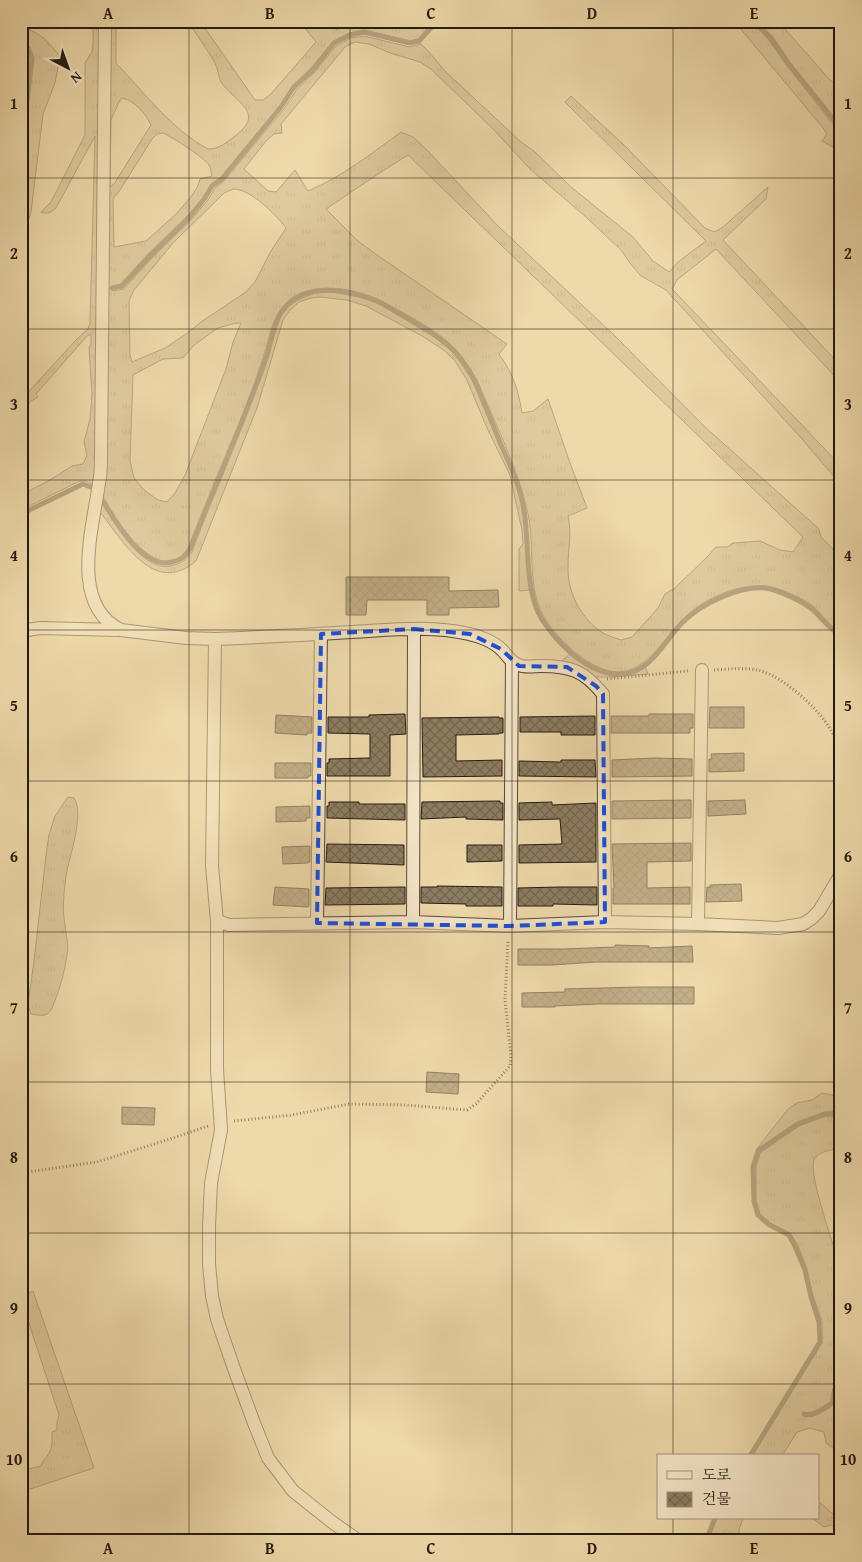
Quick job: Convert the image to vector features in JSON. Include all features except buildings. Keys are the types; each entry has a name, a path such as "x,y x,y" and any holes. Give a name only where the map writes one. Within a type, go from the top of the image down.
{"street":[{"path":"105,21 101,456 100,481 89,550 88,574 90,589 98,609 112,626 121,630"},
{"path":"21,631 40,628 91,628 215,640 414,628 451,631 470,634 484,639 501,649 512,662 519,666 567,667 588,678 603,694 605,922"},
{"path":"413,922 414,628"},
{"path":"317,923 321,634"},
{"path":"215,640 212,866 217,921 216,1069 221,1130 211,1183 208,1226 212,1296 224,1338 268,1458 293,1491 359,1541"},
{"path":"510,926 512,662"},
{"path":"698,924 702,670"},
{"path":"217,921 229,925 413,922 510,926 605,922 778,928 804,924 819,911 841,874"}],"path":[{"path":"588,678 614,679 702,670 748,669 762,671 775,677 813,708 836,741 841,768"},
{"path":"21,1172 97,1162 170,1140 210,1125 292,1115 349,1104 406,1105 468,1110 476,1104 510,1066 511,1055 505,1000 510,926"}],"highlighted area":[{"path":"414,629 470,634 501,649 519,666 567,667 596,686 603,694 605,922 510,926 317,923 321,634"}],"green space":[{"path":"93,21 100,21 96,487 86,481 80,481 21,510 21,495 72,466 83,464 87,455 84,442 90,419 92,394 89,347 91,345 91,334 87,336 36,394 38,397 31,401 21,412 21,400 88,329 90,323 95,136 56,208 48,213 41,212 51,202 85,135 85,63 92,52"},
{"path":"108,21 116,21 116,63 170,121 195,141 208,149 212,149 219,147 244,128 248,120 248,114 240,102 221,82 215,63 187,21 200,21 255,100 263,100 270,95 316,42 299,21 332,21 336,30 372,21 435,21 418,39 410,41 364,30 349,33 333,42 310,69 293,85 280,106 220,178 211,184 204,197 187,216 147,255 121,284 111,288 113,291 124,289 151,259 191,220 208,200 215,188 224,181 284,109 297,89 314,73 336,46 351,38 364,36 410,47 421,44 446,72 521,142 534,151 571,187 633,237 653,261 669,272 678,262 706,241 565,102 571,96 624,145 705,228 714,232 722,228 768,187 766,199 723,240 841,366 841,383 716,249 677,280 672,289 841,466 841,485 802,439 666,290 641,276 622,251 530,169 494,130 431,69 420,62 369,44 355,42 345,47 281,124 282,133 274,134 266,141 244,169 268,191 276,192 295,170 308,191 345,172 401,132 413,137 498,226 615,336 705,427 819,529 821,537 841,557 841,632 804,600 776,588 754,586 732,590 700,605 683,619 651,655 633,669 614,672 592,664 580,656 558,636 541,611 534,587 530,526 524,497 506,446 477,380 463,358 451,344 434,331 378,299 353,291 325,288 312,290 300,294 289,301 279,312 273,324 248,401 188,548 177,559 165,561 153,557 140,548 129,536 104,499","holes":["122,98 135,105 143,112 151,125 114,184 110,187 111,120","163,133 188,148 209,165 212,176 200,179 197,188 190,198 176,214 146,241 114,247 113,199 157,134","408,155 803,537 793,552 780,550 760,541 733,543 727,547 716,547 675,588 665,594 658,608 632,637 621,640 603,633 582,613 570,585 568,576 570,535 568,516 587,508 548,399 533,411 522,413 514,382 499,354 507,344 358,241 326,209","233,189 247,193 276,216 286,228 271,251 255,282 246,292 165,348 132,362 130,355 129,301 134,290 174,242 224,193","241,323 233,342 226,369 185,475 175,493 167,502 158,500 144,490 134,478 130,460 133,375 163,359 183,358 194,345 218,328"]},
{"path":"734,21 751,21 769,40 786,65 841,134 841,152 822,141 827,134 823,128"},
{"path":"758,21 778,21 830,80 841,88 841,126 790,62 773,37"},
{"path":"21,27 39,35 60,56 55,83 43,114 31,212 21,245 21,169 34,59 31,48 21,39"},
{"path":"328,291 378,303 439,340 454,352 467,369 517,483 525,517 531,590 519,591 519,549 523,544 522,530 510,475 487,428 467,380 455,361 445,351 424,337 366,306 347,300 311,298 299,302 283,320 257,408 196,561 181,570 167,573 153,569 129,550 100,512 102,504 130,544 149,561 160,566 170,566 180,563 188,557 192,552 228,456 259,382 278,320 288,307 298,300 315,293"},
{"path":"570,654 588,666 606,674 615,676 625,675 645,666 648,674 613,677 588,677 559,663"},
{"path":"68,797 74,798 78,814 64,894 64,913 68,943 67,955 61,983 51,1010 45,1015 37,1015 31,1014 28,1005 47,847 55,816"},
{"path":"822,1093 841,1097 841,1111 825,1112 797,1122 756,1150 788,1109 797,1103 812,1100"},
{"path":"826,1116 841,1116 841,1148 826,1151 816,1157 813,1168 818,1195 841,1271 841,1378 833,1389 831,1402 813,1413 804,1413 803,1416 815,1416 834,1405 836,1390 841,1385 841,1421 837,1432 841,1435 841,1454 826,1443 824,1432 810,1428 797,1432 783,1454 753,1454 822,1343 822,1321 798,1245 790,1233 770,1223 760,1214 756,1201 756,1167 760,1153 799,1126"},
{"path":"33,1291 94,1468 21,1492 21,1471 41,1466 51,1450 52,1432 57,1430 59,1415 27,1317 21,1306 21,1296"},
{"path":"820,1503 841,1521 841,1533 831,1525 824,1527 815,1520 820,1520"},
{"path":"716,1520 742,1520 739,1530 740,1541 708,1541"}],"waterway":[{"path":"112,288 122,286 189,218 212,186 222,179 281,107 294,87 312,71 334,43 350,35 364,32 410,43 419,41 437,21"},
{"path":"755,21 841,129"},
{"path":"21,44 27,47 32,58 21,145"},
{"path":"104,502 132,543 151,559 162,563 172,562 184,556 190,549 243,420 280,314 289,303 300,296 312,292 325,290 353,293 379,302 416,323 449,346 464,363 475,381 514,473 520,493 525,514 530,585 538,612 556,638 580,660 597,669 614,674 632,672 649,662 683,622 700,608 721,597 755,588 770,589 797,600 817,613 830,627 841,635"},
{"path":"21,514 83,484 93,488"},
{"path":"751,1454 820,1342 819,1322 805,1270 795,1246 789,1235 768,1224 758,1215 754,1201 753,1167 758,1151 798,1124 825,1114 841,1114"},
{"path":"804,1414 815,1413 832,1403 835,1389 841,1381"},
{"path":"706,1541 714,1520"}]}
